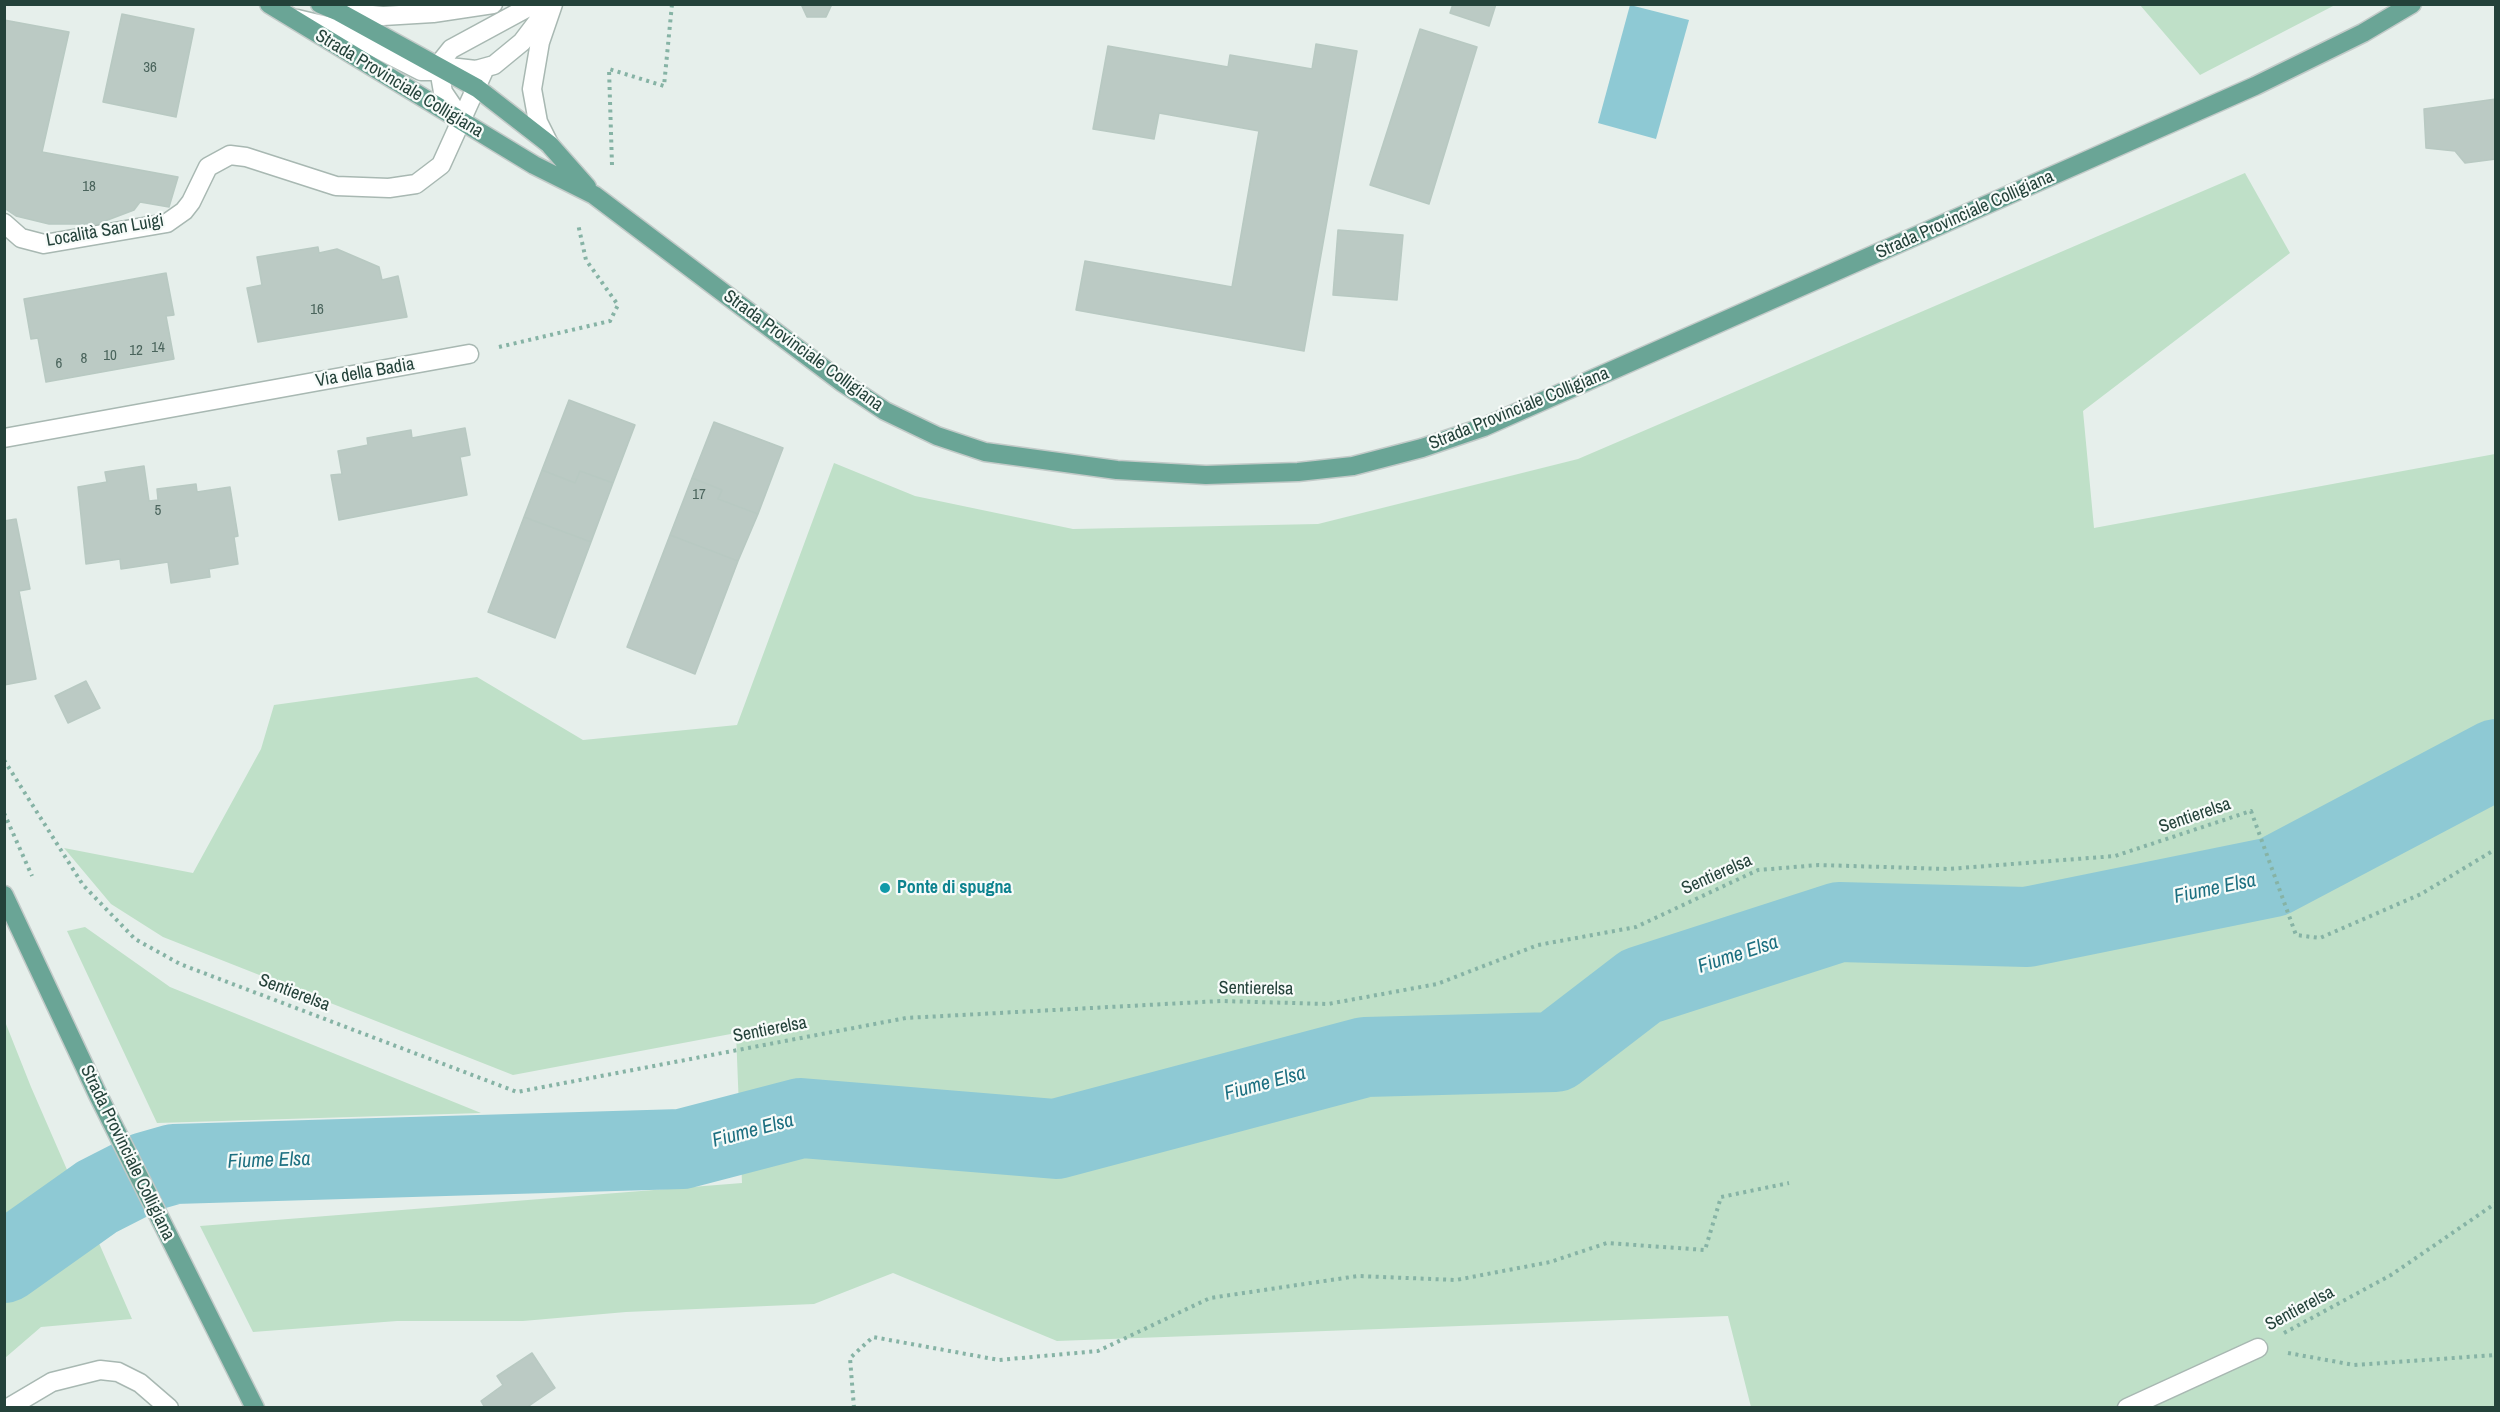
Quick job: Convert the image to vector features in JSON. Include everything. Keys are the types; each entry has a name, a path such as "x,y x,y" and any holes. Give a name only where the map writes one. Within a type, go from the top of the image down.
{"main road":[{"name":"Strada Provinciale Colligiana","path":"269,4 284,16 534,165 594,195 864,398 885,411 960,444 985,452 1069,465 1170,474 1326,470 1422,448 1536,406 2255,86 2363,33 2412,4"},
{"name":"Strada Provinciale Colligiana","path":"320,4 440,66 477,88 549,144 594,195"},
{"name":"Strada Provinciale Colligiana","path":"4,895 107,1115 252,1403"}],"street":[{"path":"339,12 383,16 493,4"},
{"path":"462,120 443,92 440,66 451,49 534,4"},
{"path":"284,16 339,29 421,70 430,71 440,66 485,68 494,65 522,42 551,4"},
{"path":"549,144 538,122 532,89 540,42 551,4"},
{"name":"Località San Luigi","path":"4,223 21,238 44,244 167,223 184,211 191,202 208,167 230,155 246,157 336,186 370,189 405,186 427,178 441,165 485,68"},
{"name":"Via della Badia","path":"4,438 469,354"},
{"path":"2127,1407 2258,1348"},
{"path":"8,1407 52,1382 100,1370 118,1372 140,1383 169,1407"}],"path":[{"path":"612,169 609,69 664,86 672,4"},
{"path":"469,354 610,321 618,305 586,260 577,219"},
{"name":"Sentierelsa","path":"4,760 82,885 135,939 180,964 517,1092 906,1018 1221,1001 1328,1004 1437,984 1538,945 1636,927 1758,870 1819,865 1948,869 2115,855 2251,811 2296,935 2320,939 2421,894 2496,849"},
{"path":"854,1407 850,1358 873,1337 999,1360 1098,1351 1210,1298 1358,1276 1455,1280 1550,1262 1607,1243 1705,1250 1721,1197 1789,1183"},
{"name":"Sentierelsa","path":"2258,1348 2391,1275 2496,1203"},
{"name":"Sentierelsa","path":"2258,1348 2354,1365 2496,1355"}],"green space":[{"path":"2140,5 2335,5 2200,75"},
{"path":"2245,173 2290,253 2083,411 2094,528 2495,454 2495,1407 1751,1407 1728,1316 1057,1341 893,1273 814,1304 626,1312 523,1321 397,1321 253,1332 200,1226 742,1183 736,1033 513,1075 163,937 111,904 64,848 193,873 261,749 274,705 477,677 583,740 737,725 834,463 915,496 1073,529 1318,524 1578,459"},
{"path":"85,927 170,987 481,1113 157,1123 67,931"},
{"path":"4,1019 31,1087 132,1319 41,1327 5,1358"}],"water":[{"path":"1630,5 1689,20 1656,139 1598,123"}],"building":[{"path":"801,4 832,4 826,17 807,17"},
{"path":"1453,4 1496,4 1489,26 1450,13"},
{"path":"122,14 194,29 176,117 103,102"},
{"path":"4,20 69,32 42,152 178,177 169,207 140,202 134,210 97,224 49,224 16,216 4,208"},
{"path":"1420,29 1477,47 1429,204 1370,185"},
{"path":"1316,44 1357,51 1304,351 1076,310 1085,261 1232,287 1259,131 1159,113 1154,139 1093,129 1108,46 1228,67 1230,55 1312,69"},
{"path":"2496,99 2496,159 2465,163 2455,151 2426,148 2424,109"},
{"path":"1338,230 1403,235 1397,300 1333,295"},
{"path":"318,247 319,253 337,249 379,267 382,280 398,276 407,317 258,342 247,288 262,285 257,257"},
{"path":"166,273 174,315 166,316 174,359 46,382 38,338 31,339 24,299"},
{"path":"569,400 635,425 613,483 580,471 575,483 542,470"},
{"path":"714,422 783,448 758,514 718,499 722,490 692,478"},
{"path":"465,428 470,455 460,457 467,495 339,520 331,475 342,474 338,451 368,445 367,438 411,430 412,438"},
{"path":"144,466 149,501 158,500 157,489 196,484 197,492 230,487 238,536 234,537 238,564 209,569 210,577 171,583 168,562 121,569 120,559 86,564 78,487 107,482 105,472"},
{"path":"542,470 575,483 580,471 613,483 591,542 524,517"},
{"path":"692,478 722,490 718,499 758,514 738,561 670,535"},
{"path":"524,517 591,542 555,638 488,612"},
{"path":"16,519 30,589 19,591 36,679 4,685 4,521"},
{"path":"670,535 738,561 695,674 627,647"},
{"path":"86,681 100,708 68,723 55,696"},
{"path":"532,1353 555,1388 526,1408 485,1408 481,1401 503,1385 497,1376"}],"waterway":[{"name":"Fiume Elsa","path":"4,1263 97,1197 146,1172 174,1164 682,1149 801,1118 1056,1139 1365,1057 1555,1052 1641,986 1839,922 2027,927 2273,877 2496,759"}],"place":[{"name":"Ponte di spugna","path":"885,888"}]}
